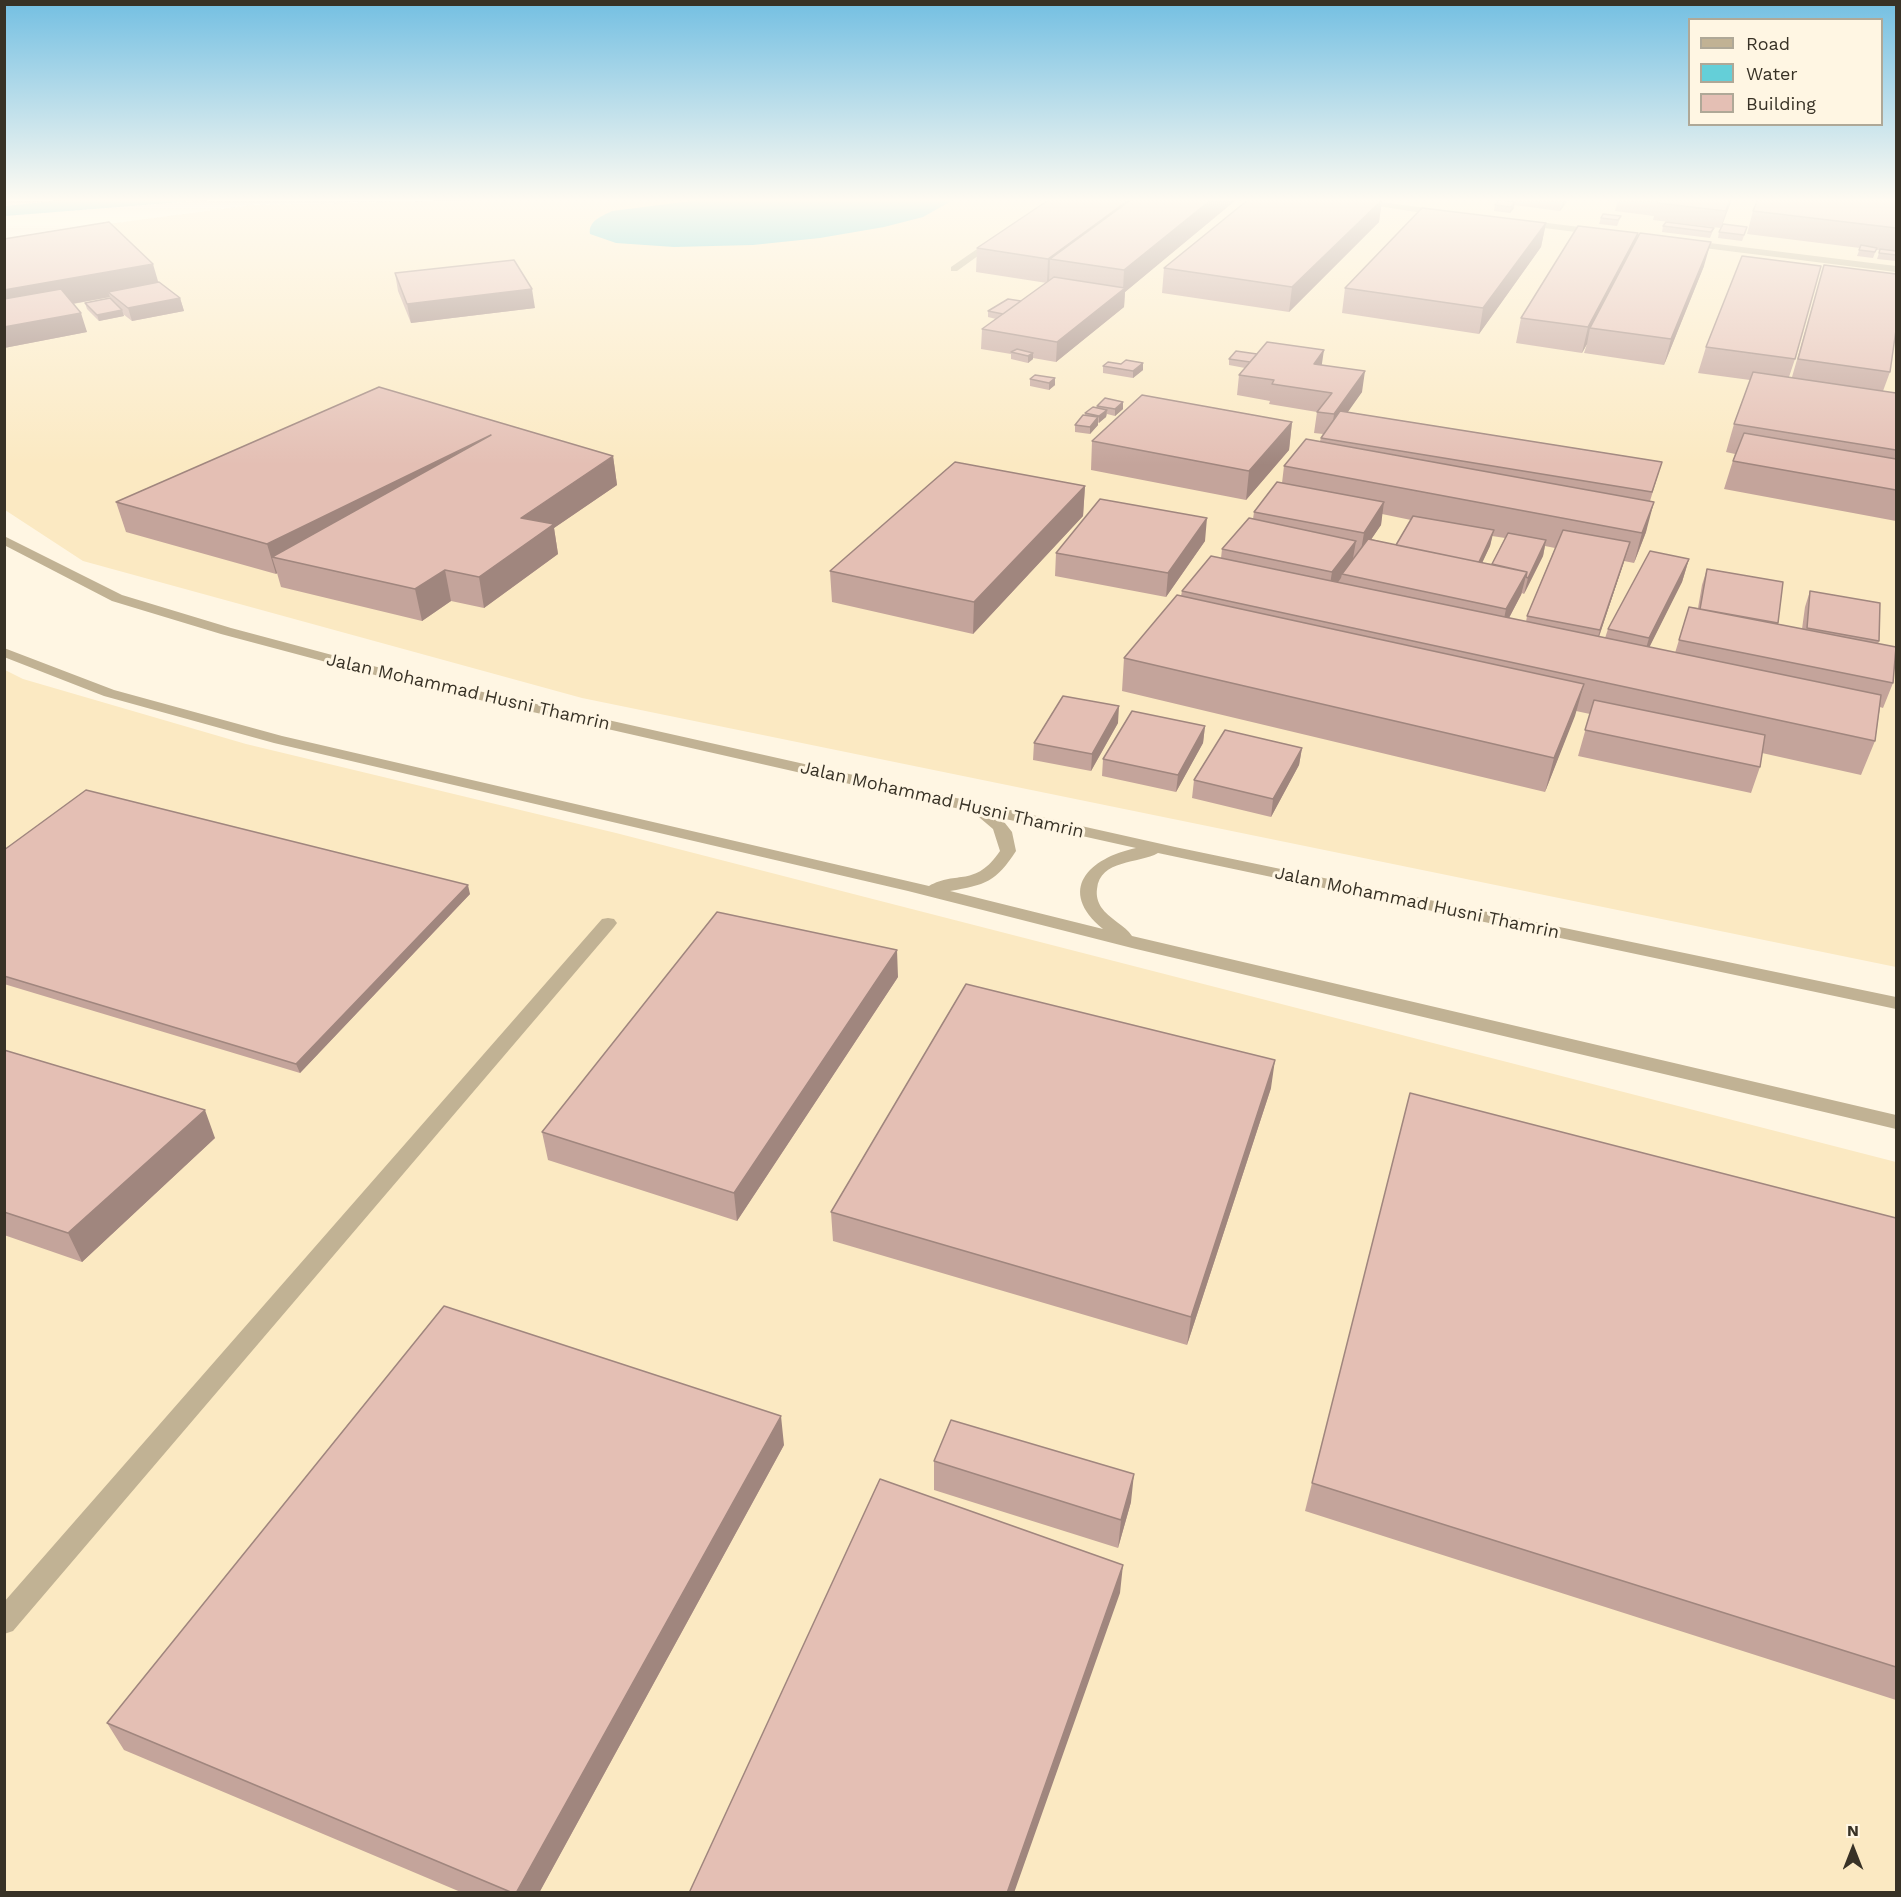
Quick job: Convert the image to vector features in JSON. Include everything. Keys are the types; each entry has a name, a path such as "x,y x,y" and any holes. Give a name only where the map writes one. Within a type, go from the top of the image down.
{"street":[{"name":"Jalan Mohammad Husni Thamrin","path":"4,540 117,598 326,660 468,694 1175,852 1896,1003"},
{"path":"4,652 109,693 279,740 909,886 1132,942 1896,1122"},
{"path":"909,886 942,888 974,882 997,868 1008,851 1006,832 990,816 966,806"},
{"path":"1132,942 1109,926 1094,911 1088,894 1092,879 1104,865 1124,856 1149,851 1175,852"},
{"path":"4,1622 608,923"}],"shaded area":[{"path":"4,288 1896,288 1896,967 582,698 83,561 5,510"},
{"path":"5,670 23,679 246,744 616,833 1896,1162 1896,1892 5,1892"}],"building":[{"path":"131,288 166,288 180,298 128,308 108,292"},
{"path":"401,288 532,289 407,304"},
{"path":"1039,288 1125,288 1057,342 982,329"},
{"path":"1345,288 1498,288 1483,308"},
{"path":"1540,288 1609,288 1588,327 1521,318"},
{"path":"1611,288 1692,288 1671,339 1590,328"},
{"path":"1730,288 1815,288 1795,359 1706,347"},
{"path":"1818,288 1896,288 1896,330 1890,372 1798,359"},
{"path":"61,289 81,313 4,327 4,299"},
{"path":"110,298 122,310 97,315 85,303"},
{"path":"1008,299 1021,301 1003,314 988,311"},
{"path":"1267,342 1324,350 1314,364 1365,371 1334,414 1317,412 1332,393 1272,384 1274,380 1239,375"},
{"path":"1017,349 1033,353 1028,356 1011,352"},
{"path":"1236,351 1257,354 1250,362 1229,359"},
{"path":"1126,360 1143,363 1133,371 1103,366 1108,362 1121,364"},
{"path":"1753,372 1896,393 1896,450 1734,424"},
{"path":"1035,375 1055,378 1049,383 1030,379"},
{"path":"379,387 613,456 521,518 554,524 479,577 445,570 415,589 272,557 491,435 267,544 116,502"},
{"path":"1142,395 1292,422 1249,471 1092,441"},
{"path":"1105,398 1123,402 1115,409 1097,406"},
{"path":"1093,407 1107,410 1099,416 1085,413"},
{"path":"1340,411 1662,462 1652,492 1321,438"},
{"path":"1083,415 1098,417 1090,427 1075,425"},
{"path":"1744,433 1896,459 1896,490 1733,461"},
{"path":"1306,439 1654,502 1642,533 1284,466"},
{"path":"955,462 1085,486 974,602 830,571"},
{"path":"1277,482 1384,502 1364,533 1254,512"},
{"path":"1100,499 1207,518 1168,573 1056,553"},
{"path":"1413,516 1494,530 1479,562 1396,545"},
{"path":"1249,518 1356,541 1332,572 1222,549"},
{"path":"1563,530 1630,542 1600,630 1527,616"},
{"path":"1508,533 1546,540 1528,578 1526,577 1527,572 1492,564"},
{"path":"1368,539 1527,572 1506,609 1342,574"},
{"path":"1650,551 1689,559 1649,638 1608,629"},
{"path":"1211,556 1881,695 1875,741 1182,591"},
{"path":"1707,569 1783,582 1778,623 1700,609"},
{"path":"1810,591 1880,603 1879,641 1807,628"},
{"path":"1177,595 1584,684 1554,758 1124,658"},
{"path":"1689,607 1896,647 1893,683 1679,640"},
{"path":"1063,696 1119,706 1092,754 1034,743"},
{"path":"1594,700 1765,735 1760,767 1585,730"},
{"path":"1132,711 1205,726 1178,775 1103,759"},
{"path":"1225,730 1302,748 1273,799 1194,780"},
{"path":"86,790 468,885 296,1064 4,976 4,850"},
{"path":"717,912 897,950 734,1193 542,1132"},
{"path":"966,984 1275,1060 1191,1317 831,1212"},
{"path":"4,1050 205,1110 68,1233 4,1212"},
{"path":"1410,1093 1896,1218 1896,1667 1312,1483"},
{"path":"444,1306 781,1416 516,1893 107,1723"},
{"path":"951,1420 1134,1474 1121,1520 934,1461"},
{"path":"880,1479 1123,1565 1007,1893 689,1893"}]}
